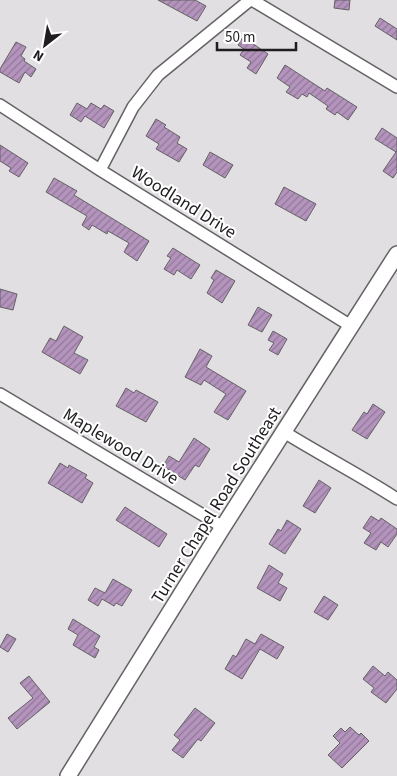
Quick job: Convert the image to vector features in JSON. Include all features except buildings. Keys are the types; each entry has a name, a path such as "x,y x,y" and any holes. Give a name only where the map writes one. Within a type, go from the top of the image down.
{"street":[{"path":"100,170 133,107 158,75 251,0 397,87"},
{"name":"Woodland Drive","path":"0,104 100,170 352,326"},
{"name":"Turner Chapel Road Southeast","path":"68,776 223,527 397,254"},
{"name":"Maplewood Drive","path":"0,394 223,527"},
{"path":"284,432 316,452 354,471 397,499"}]}
